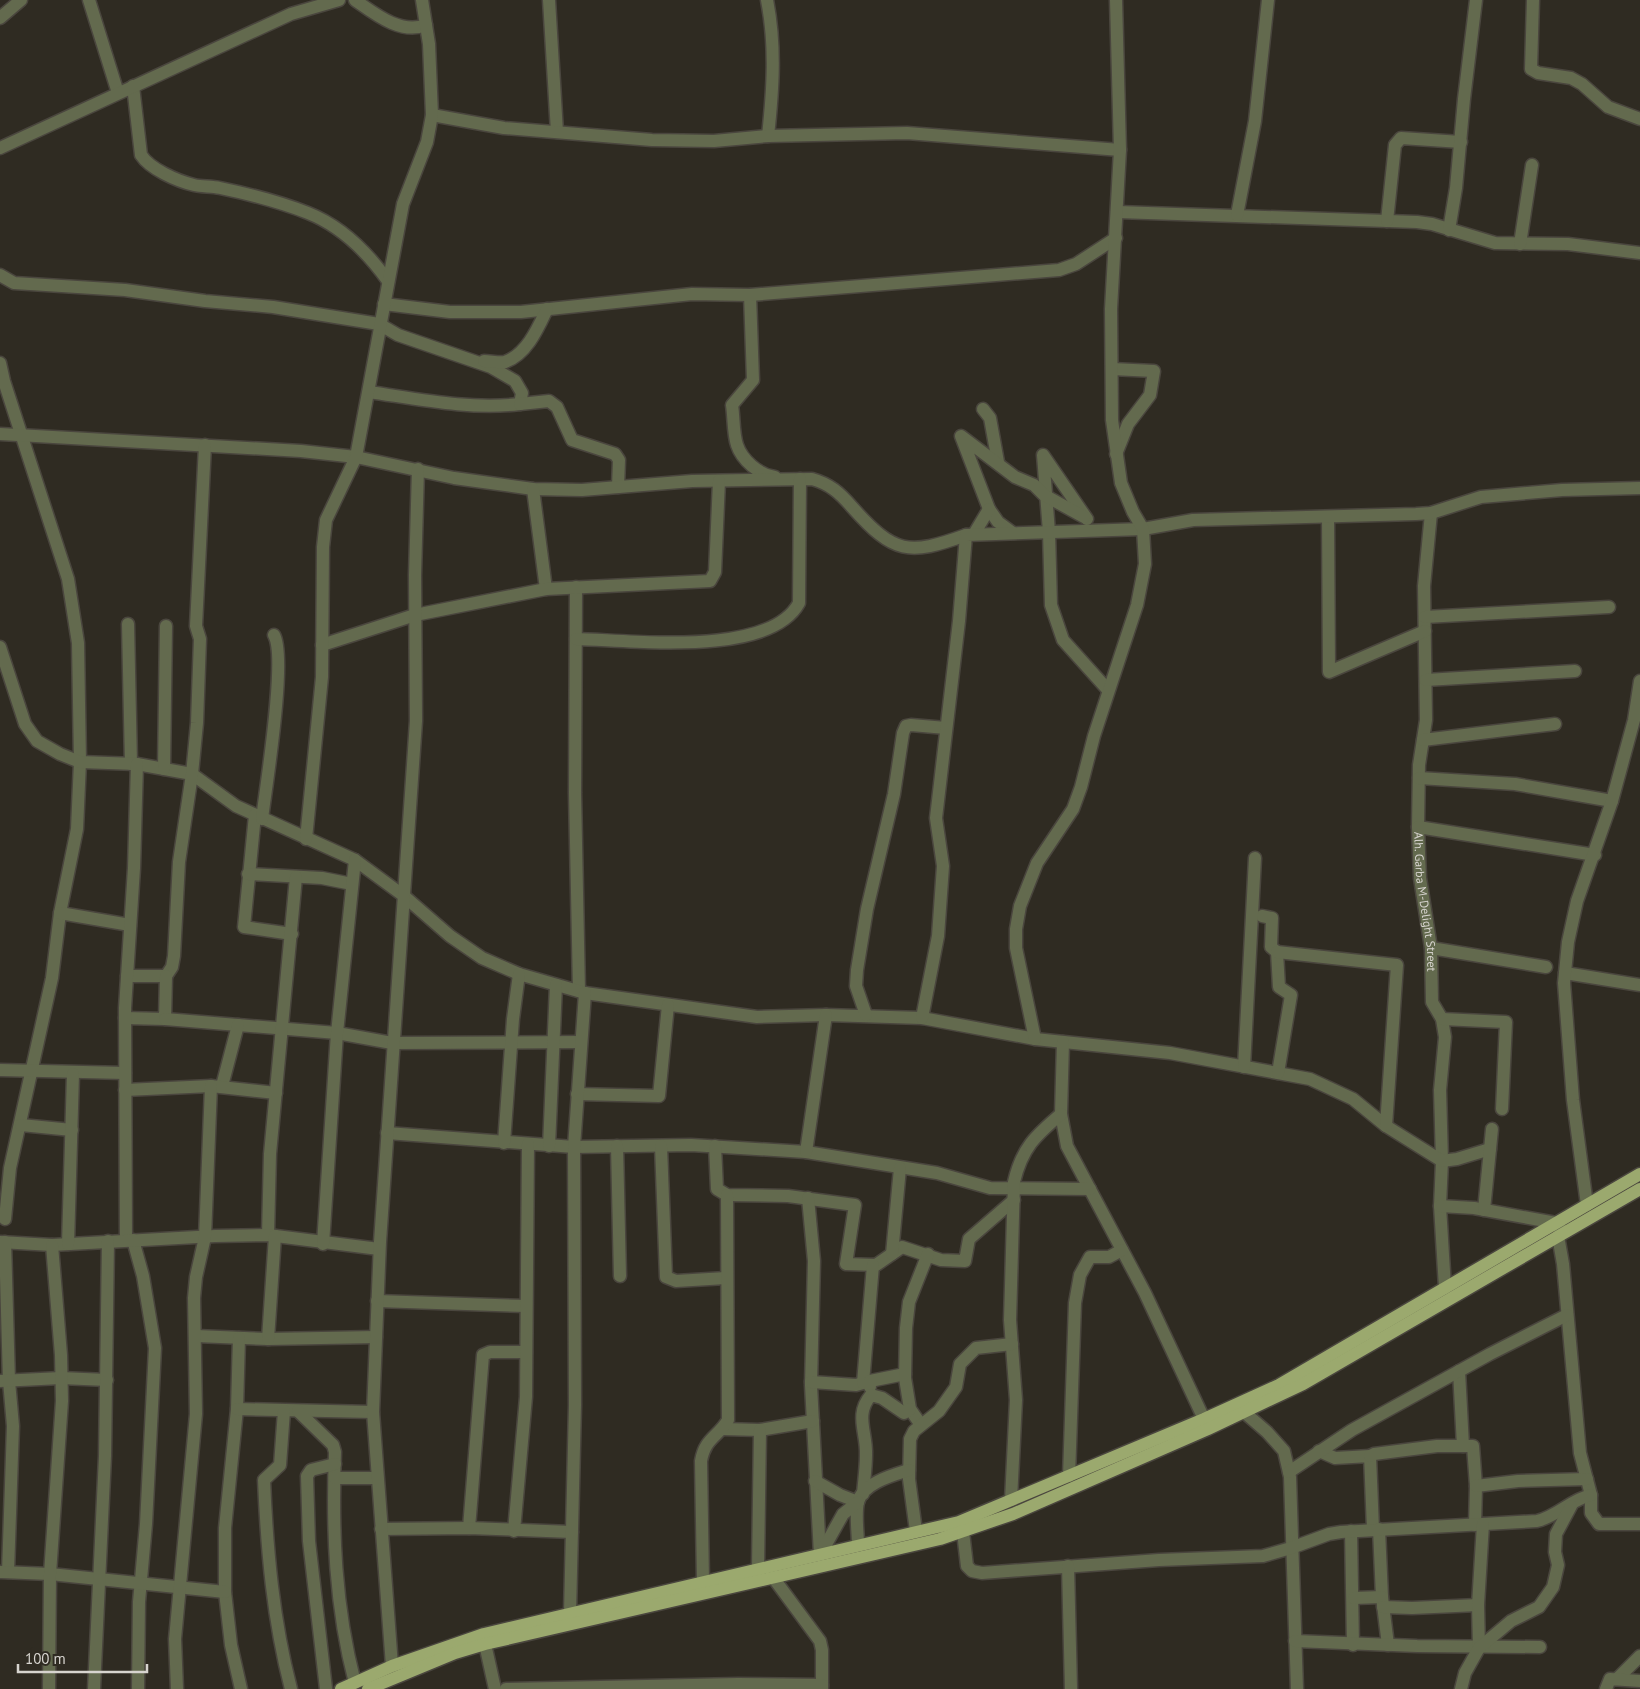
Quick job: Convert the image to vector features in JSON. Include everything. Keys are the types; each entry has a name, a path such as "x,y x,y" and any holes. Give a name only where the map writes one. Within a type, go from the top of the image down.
{"main road":[{"path":"368,1689 387,1685 455,1653 485,1644 772,1576 861,1558 963,1532 1013,1514 1303,1384 1363,1351 1559,1231 1587,1205 1640,1174"},
{"path":"341,1689 392,1666 460,1640 959,1522 1204,1418 1279,1384 1445,1288 1640,1189"}],"street":[{"path":"0,18 20,0"},
{"path":"89,0 118,93"},
{"path":"0,148 290,14 339,0"},
{"path":"355,0 390,22 408,29 426,26"},
{"path":"306,839 322,678 326,520 356,456 369,392 379,324 403,204 427,142 432,115 430,44 422,0"},
{"path":"549,0 557,132"},
{"path":"767,0 772,27 774,73 768,136"},
{"path":"1035,1039 1016,948 1016,929 1020,906 1037,863 1073,809 1082,786 1108,690 1137,605 1144,576 1146,553 1143,529 1133,512 1121,483 1112,420 1111,309 1118,212 1120,150 1116,0"},
{"path":"1237,215 1255,121 1268,0"},
{"path":"1448,230 1461,142 1464,99 1476,0"},
{"path":"1533,0 1531,69 1538,73 1571,78 1582,84 1608,107 1640,118"},
{"path":"133,86 141,155 145,161 176,179 194,185 220,188 273,202 318,218 361,248 388,281"},
{"path":"432,115 504,128 652,140 714,141 768,136 907,133 1120,150"},
{"path":"1387,221 1395,145 1401,138 1461,142"},
{"path":"1520,244 1532,165"},
{"path":"1118,212 1237,215 1432,224 1495,243 1568,244 1640,253"},
{"path":"384,304 450,312 496,312 547,309 692,294 750,296 1059,270 1076,264 1116,238"},
{"path":"0,275 14,282 125,290 273,307 379,324 398,335 459,357 478,361 504,362 522,350 537,330 547,309"},
{"path":"750,296 754,380 732,405 737,445 752,466 766,476 824,482 838,492 866,522 900,547 914,549 936,546 970,535 1143,529 1193,520 1431,513 1481,497 1571,489 1640,488"},
{"path":"478,361 516,381 522,393 520,404"},
{"path":"0,363 4,381 68,579 78,643 80,762 77,829 60,913 52,978 33,1071 10,1168 5,1219"},
{"path":"1112,369 1154,371 1150,395 1128,424 1116,454"},
{"path":"369,392 445,403 505,406 549,402 557,407 572,440 615,454 619,460 618,487"},
{"path":"983,409 990,418 998,462"},
{"path":"0,434 205,444 356,456 454,478 533,489 582,490 719,481 800,479"},
{"path":"1013,534 998,522 989,509 962,436 998,462 1004,470 1034,485 1047,496 1087,518 1104,530"},
{"path":"164,1019 166,976 172,966 174,956 179,862 192,774 200,653 200,639 196,626 205,444"},
{"path":"1087,518 1043,455 1049,532 1051,605 1063,640 1108,690"},
{"path":"392,1666 373,1412 379,1249 416,721 415,615 418,469"},
{"path":"576,639 688,643 749,636 777,625 793,614 799,603 800,479"},
{"path":"322,645 415,615 546,589 710,581 715,572 719,481"},
{"path":"533,489 546,589"},
{"path":"922,1018 938,936 943,866 936,818 970,535 989,509"},
{"name":"Alh. Garba M-Delight Street","path":"1431,513 1424,586 1426,720 1419,778 1418,826 1420,878 1431,948 1432,1002 1442,1018 1445,1043 1440,1090 1442,1161 1440,1206 1445,1288"},
{"path":"1328,517 1329,672 1425,631"},
{"path":"570,1613 575,1405 574,1147 581,1042 582,992 575,793 576,587"},
{"path":"1425,617 1609,607"},
{"path":"128,624 134,764 130,925 125,1018 125,1090 130,1240 143,1276 155,1348 146,1524 140,1584 138,1689"},
{"path":"164,769 166,626"},
{"path":"274,635 278,641 278,681 248,874 244,927 292,934"},
{"path":"0,647 25,724 37,741 60,754 80,762 134,764 192,774 236,806 355,860 482,958 519,974 582,992 757,1017 866,1015 922,1018 1035,1039 1170,1053 1310,1079 1332,1087 1353,1098 1386,1126 1442,1161 1457,1160 1490,1149"},
{"path":"1426,680 1575,671"},
{"path":"1587,1205 1573,1100 1565,973 1568,942 1577,901 1595,855 1612,801 1634,720 1640,686"},
{"path":"1423,740 1555,724"},
{"path":"866,1015 856,986 857,970 867,909 894,794 905,728 911,725 946,728"},
{"path":"1419,778 1515,784 1612,801"},
{"path":"1418,826 1595,855"},
{"path":"1244,1067 1255,858"},
{"path":"323,1244 337,1033 355,860"},
{"path":"248,874 322,878 352,884"},
{"path":"268,1339 271,1236 270,1154 296,877"},
{"path":"60,913 130,925"},
{"path":"1262,916 1272,918 1271,947 1277,952 1396,964 1386,1126"},
{"path":"1431,948 1546,967"},
{"path":"1277,952 1279,987 1291,995 1278,1073"},
{"path":"1565,973 1640,985"},
{"path":"504,1143 511,1043 519,974"},
{"path":"127,976 166,976"},
{"path":"549,1146 556,984"},
{"path":"577,1094 659,1096 668,1005"},
{"path":"806,1152 826,1015"},
{"path":"125,1018 164,1019 337,1033 392,1044 581,1042"},
{"path":"1442,1018 1506,1022 1502,1109"},
{"path":"177,1689 175,1639 196,1414 196,1277 205,1237 217,1086 238,1025"},
{"path":"1063,1042 1061,1114 1067,1146 1122,1250 1204,1418"},
{"path":"0,1070 73,1074 125,1073"},
{"path":"68,1244 73,1074"},
{"path":"125,1090 217,1086 276,1093"},
{"path":"1011,1500 1016,1400 1010,1320 1014,1194 1018,1164 1026,1147 1061,1114"},
{"path":"21,1124 72,1130"},
{"path":"1484,1210 1492,1129"},
{"path":"387,1133 549,1146 715,1146 806,1152 937,1174 1014,1194 1090,1189"},
{"path":"514,1531 526,1397 528,1144"},
{"path":"617,1146 620,1276"},
{"path":"661,1146 666,1278 676,1280 726,1278"},
{"path":"715,1146 717,1188 727,1195 758,1194 808,1198 855,1205 846,1264 876,1265 902,1247 928,1254 941,1260 964,1261 968,1238 1014,1194"},
{"path":"892,1254 900,1168"},
{"path":"703,1581 701,1460 703,1450 711,1436 723,1429 728,1420 730,1400 729,1288 726,1278 727,1195"},
{"path":"808,1198 814,1260 811,1382 820,1555"},
{"path":"1440,1206 1484,1210 1559,1231 1580,1453 1591,1495 1591,1513 1600,1524 1640,1524"},
{"path":"225,1592 50,1574 4,1572 13,1450 4,1381 2,1242 52,1245 130,1240 271,1236 323,1244 379,1249"},
{"path":"94,1689 107,1380 108,1241"},
{"path":"49,1689 50,1574 61,1378 52,1245"},
{"path":"1069,1476 1075,1303 1080,1275 1090,1257 1109,1257 1122,1250"},
{"path":"921,1425 910,1410 905,1374 909,1302 928,1254"},
{"path":"871,1395 867,1382 872,1265"},
{"path":"377,1301 526,1306"},
{"path":"1289,1472 1352,1430 1459,1371 1567,1315"},
{"path":"196,1336 268,1339 376,1337"},
{"path":"239,1338 236,1409 226,1508 225,1592 231,1645 241,1689"},
{"path":"916,1531 909,1470 910,1439 914,1431 939,1411 956,1387 960,1364 976,1348 1012,1344"},
{"path":"468,1528 483,1355 490,1352 526,1352"},
{"path":"1459,1371 1463,1446"},
{"path":"811,1382 856,1385 905,1374"},
{"path":"4,1381 61,1378 107,1380"},
{"path":"871,1395 882,1398 904,1413 910,1410"},
{"path":"858,1545 866,1454 862,1422 863,1404 871,1395"},
{"path":"236,1409 373,1412"},
{"path":"284,1411 280,1465 264,1480 271,1587 291,1689"},
{"path":"298,1411 333,1445 335,1452 334,1535 336,1576 346,1648 355,1683"},
{"path":"1244,1412 1268,1432 1284,1451 1289,1472 1297,1689"},
{"path":"723,1429 760,1430 813,1421"},
{"path":"758,1568 760,1430"},
{"path":"1319,1451 1335,1458 1370,1456 1437,1446 1473,1446 1479,1525 1479,1648"},
{"path":"1370,1456 1382,1602 1388,1645"},
{"path":"326,1689 309,1541 306,1476 311,1470 335,1464"},
{"path":"820,1555 843,1514 886,1478 909,1470"},
{"path":"335,1478 377,1478"},
{"path":"1476,1486 1518,1481 1587,1479"},
{"path":"815,1481 840,1495 861,1498"},
{"path":"963,1532 967,1566 972,1571 982,1573 1068,1566 1263,1556 1329,1534 1376,1529 1479,1525 1546,1519 1573,1502 1591,1495"},
{"path":"1461,1689 1465,1673 1479,1648 1511,1621 1539,1607 1553,1587 1558,1565 1555,1552 1556,1534 1573,1502"},
{"path":"381,1529 468,1528 572,1532"},
{"path":"1352,1531 1353,1644"},
{"path":"1068,1566 1071,1689"},
{"path":"506,1689 738,1684 822,1687 822,1650 820,1641 772,1576"},
{"path":"1354,1598 1412,1608 1478,1605"},
{"path":"1295,1641 1479,1648 1540,1647"},
{"path":"485,1644 495,1689"},
{"path":"1617,1680 1640,1656"},
{"path":"1606,1689 1610,1680 1640,1681"}]}
